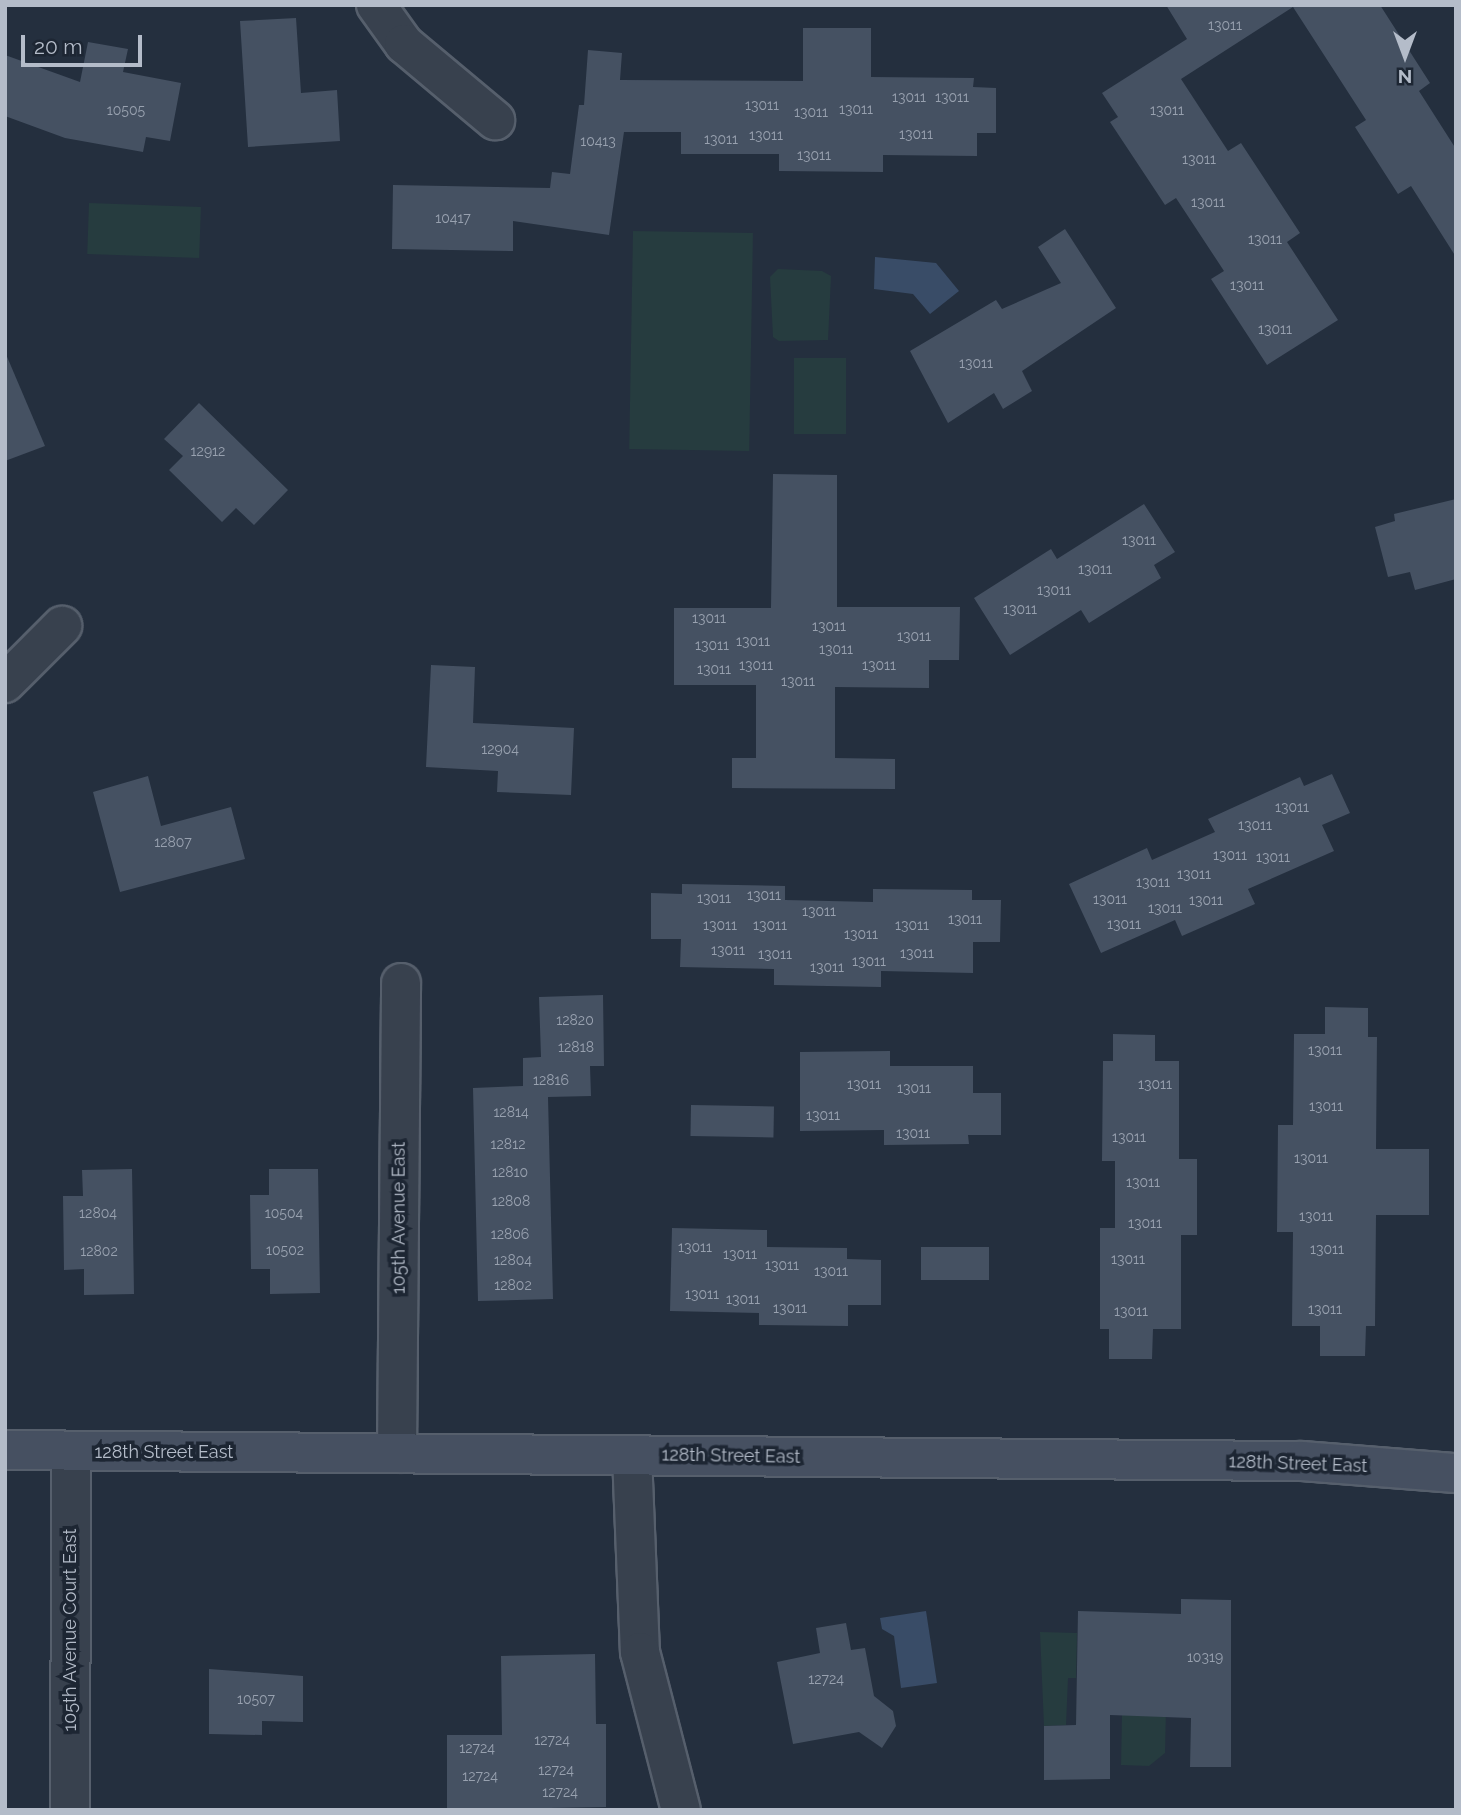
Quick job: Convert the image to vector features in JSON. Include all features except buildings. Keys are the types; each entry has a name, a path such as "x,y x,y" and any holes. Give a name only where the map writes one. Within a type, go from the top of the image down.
{"street":[{"path":"376,5 404,44 495,120"},
{"path":"5,683 62,626"},
{"name":"105th Avenue East","path":"397,1453 401,983"},
{"name":"128th Street East","path":"5,1450 1302,1461 1456,1473"},
{"name":"105th Avenue Court East","path":"70,1810 71,1451"},
{"path":"632,1455 640,1652 681,1810"}],"green space":[{"path":"89,203 201,207 199,258 87,254"},
{"path":"633,231 753,233 749,451 629,449"},
{"path":"778,269 822,271 831,276 828,340 779,341 773,337 770,277"},
{"path":"794,358 846,358 846,434 794,434"},
{"path":"1040,1632 1077,1633 1076,1678 1068,1678 1066,1725 1044,1726"},
{"path":"1167,1665 1165,1753 1149,1766 1121,1765 1122,1715"}],"water":[{"path":"875,257 936,263 959,291 930,314 913,294 874,289"},
{"path":"926,1611 937,1683 901,1688 894,1636 882,1629 880,1618"}]}
